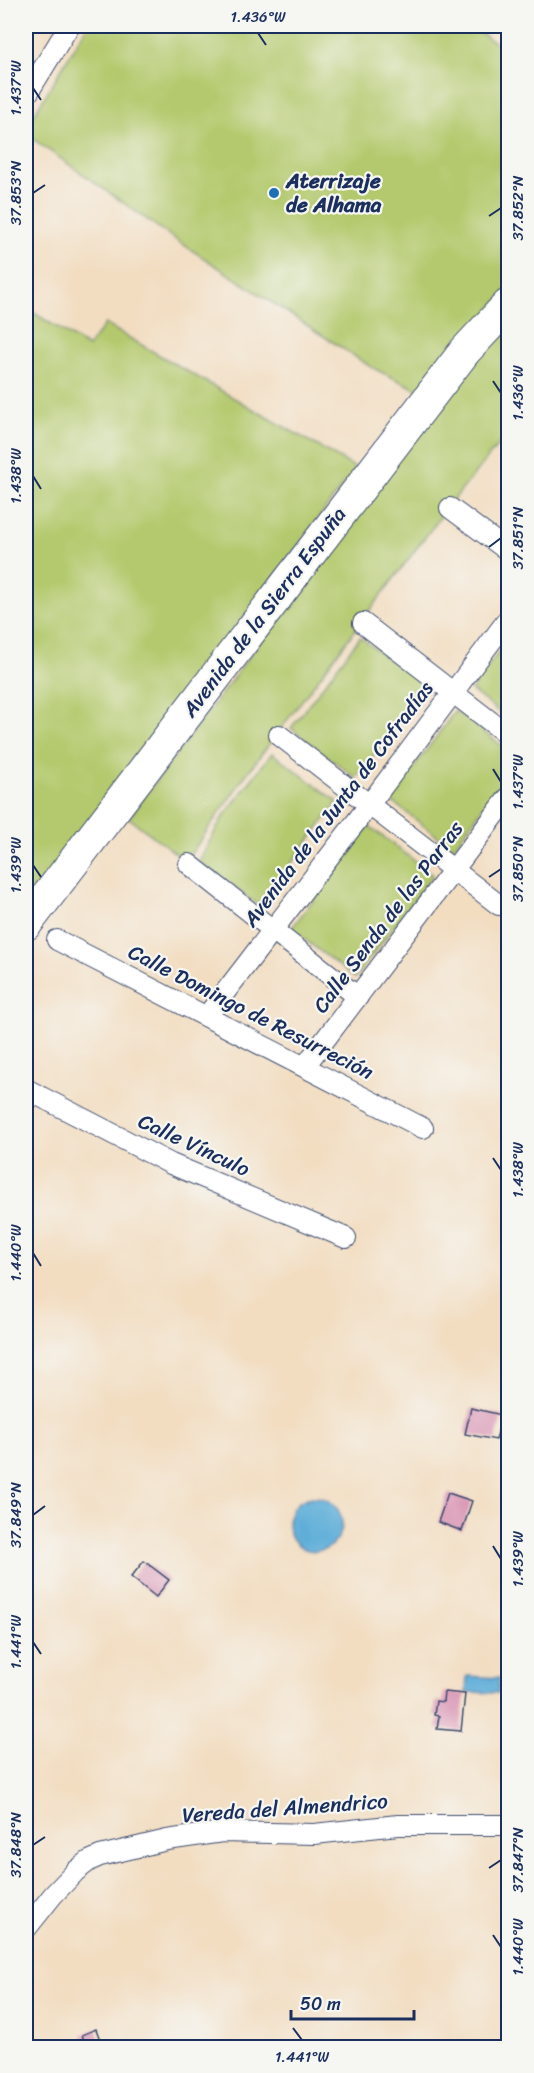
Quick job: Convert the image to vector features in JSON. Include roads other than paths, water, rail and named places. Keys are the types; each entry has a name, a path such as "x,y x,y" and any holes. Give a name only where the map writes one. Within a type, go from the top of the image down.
{"main road":[{"name":"Avenida de la Sierra Espuña","path":"26,924 465,351 508,305"}],"street":[{"path":"26,96 69,26"},
{"path":"450,507 508,551"},
{"name":"Avenida de la Junta de Cofradías","path":"206,1017 508,619"},
{"path":"363,623 508,735"},
{"path":"279,735 499,905"},
{"name":"Calle Senda de las Parras","path":"305,1066 508,798"},
{"path":"189,864 358,997"},
{"name":"Calle Domingo de Resurreción","path":"57,940 423,1128"},
{"name":"Calle Vínculo","path":"26,1089 171,1164 346,1238"},
{"name":"Vereda del Almendrico","path":"26,1929 52,1894 89,1861 100,1856 168,1840 222,1832 314,1834 399,1825 508,1825"}],"water":[{"path":"310,1497 320,1497 330,1501 338,1509 342,1524 338,1539 330,1547 320,1551 310,1551 300,1547 292,1539 288,1529 288,1519 292,1509 300,1501"},
{"path":"467,1676 499,1678 498,1693 466,1692"}],"place":[{"name":"Aterrizaje de Alhama","path":"274,193"}]}
